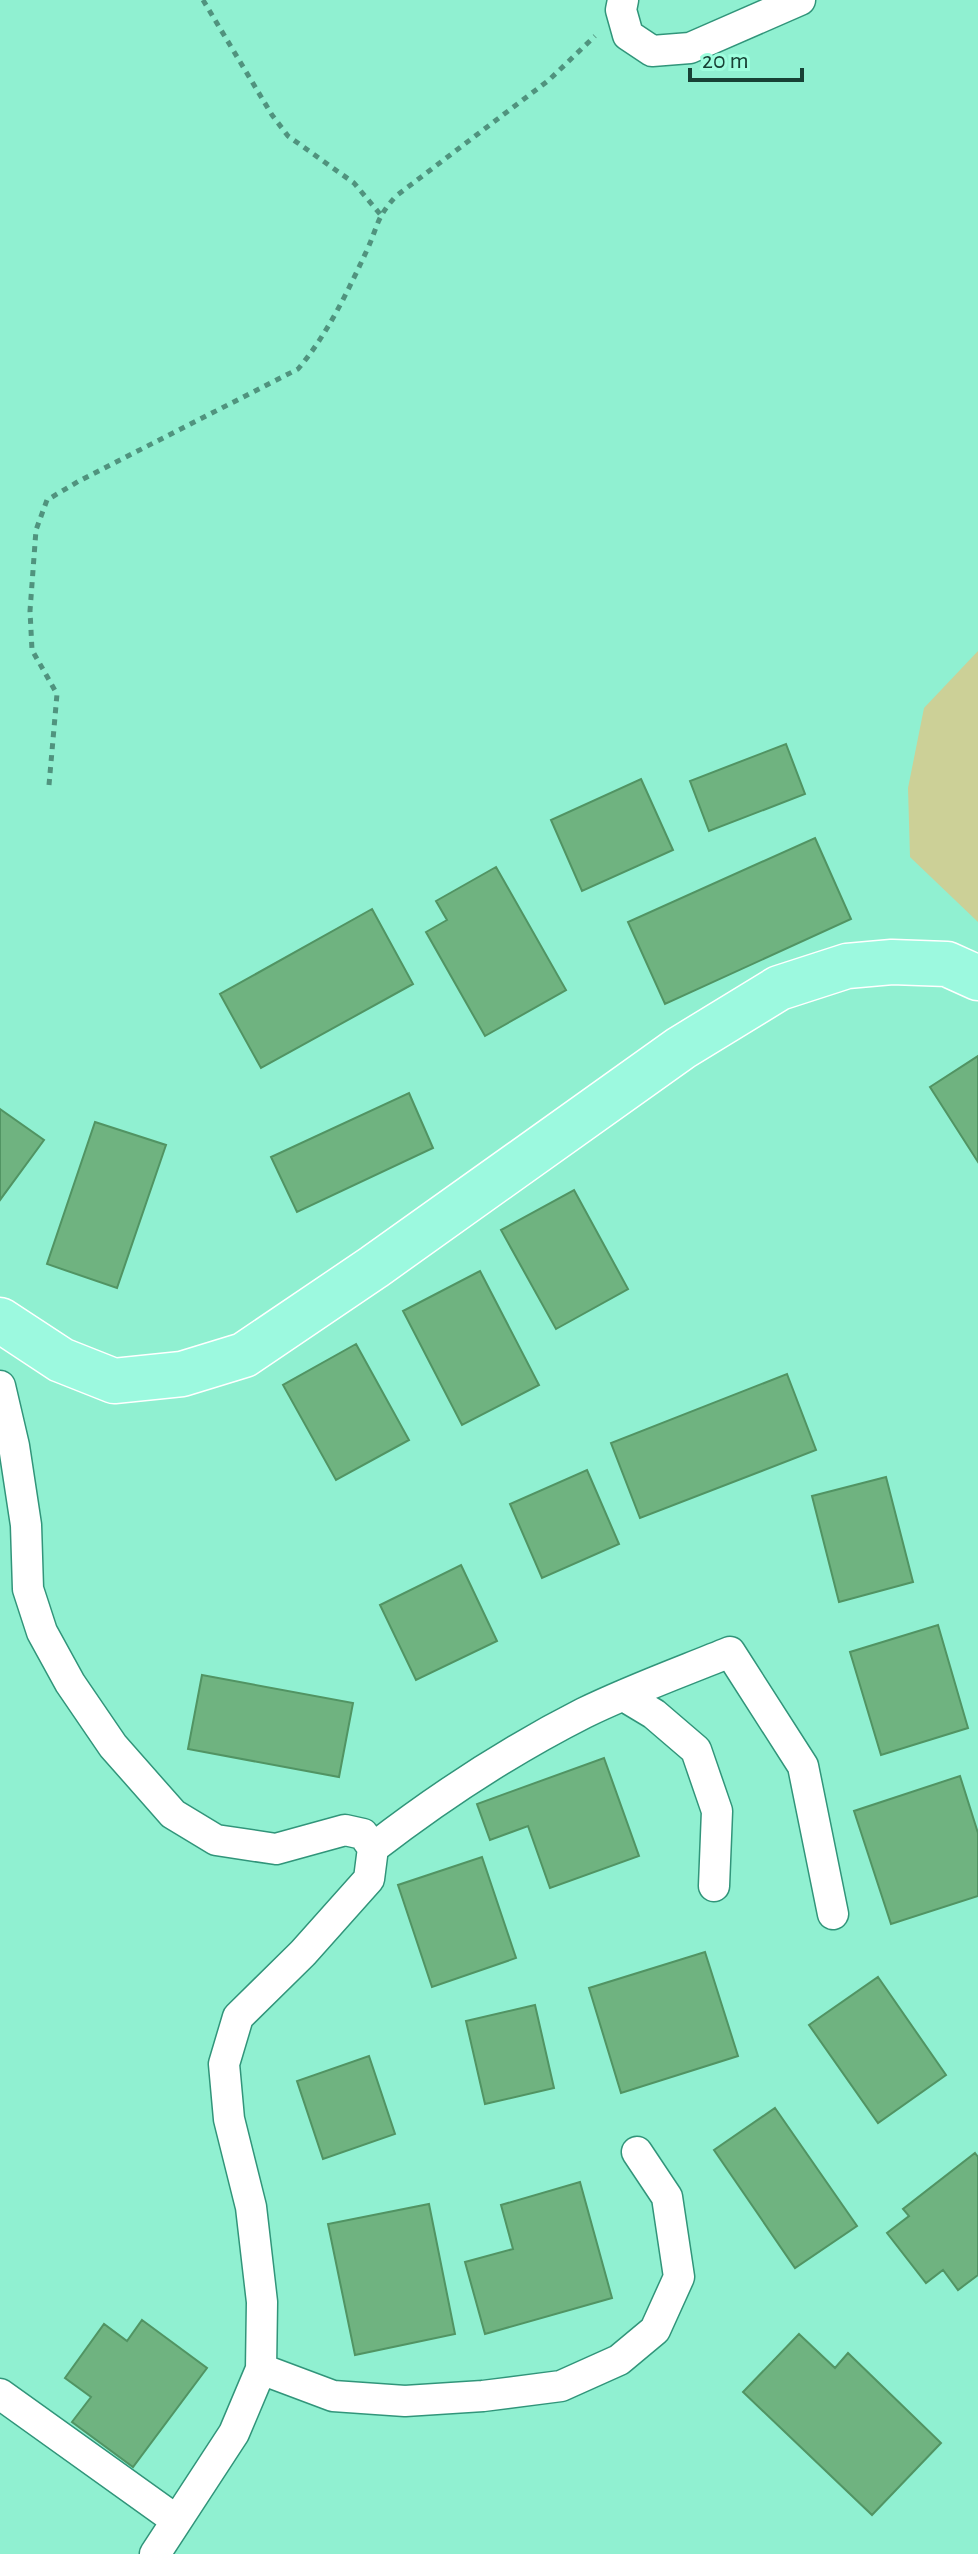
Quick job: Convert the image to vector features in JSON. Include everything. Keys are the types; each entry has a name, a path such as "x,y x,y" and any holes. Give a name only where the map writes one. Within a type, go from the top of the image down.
{"main road":[{"path":"0,1320 61,1360 114,1381 182,1374 244,1355 374,1267 681,1048 779,988 847,966 892,962 947,964 978,978"}],"street":[{"path":"622,5 628,35 652,51 690,48 800,0"},
{"path":"0,1386 14,1446 26,1525 28,1589 42,1632 70,1683 113,1746 173,1814 216,1840 276,1849 345,1830 363,1834 373,1848 369,1879 303,1953 238,2017 224,2064 229,2119 251,2207 259,2270 261,2369 234,2433 155,2554"},
{"path":"373,1848 495,1762 585,1712 730,1652 803,1766 833,1914"},
{"path":"624,1696 654,1714 696,1750 717,1811 714,1886"},
{"path":"261,2369 333,2396 405,2401 483,2396 561,2386 619,2360 655,2330 679,2277 667,2197 637,2152"},
{"path":"0,2394 176,2520"}],"path":[{"path":"203,0 272,115 288,136 354,183 380,214"},
{"path":"49,785 57,694 32,650 30,611 36,530 47,500 298,369 317,347 367,249 380,214 396,196 549,80 622,5"}],"green space":[{"path":"978,651 978,922 910,857 908,788 924,708"}],"building":[{"path":"786,744 805,794 709,831 690,781"},
{"path":"641,779 673,850 582,891 551,820"},
{"path":"815,838 851,919 665,1004 628,922"},
{"path":"496,867 566,990 485,1036 426,932 447,920 436,901"},
{"path":"372,909 413,984 261,1068 220,994"},
{"path":"978,1056 978,1162 930,1087"},
{"path":"409,1093 433,1148 297,1212 271,1157"},
{"path":"0,1109 44,1140 0,1200"},
{"path":"95,1122 166,1145 117,1288 47,1264"},
{"path":"574,1190 628,1289 556,1329 501,1230"},
{"path":"480,1271 539,1385 462,1425 403,1311"},
{"path":"356,1344 409,1440 336,1480 283,1385"},
{"path":"787,1374 816,1450 640,1518 611,1443"},
{"path":"587,1470 619,1544 542,1578 510,1504"},
{"path":"886,1477 913,1582 839,1602 812,1496"},
{"path":"461,1565 497,1641 416,1680 380,1605"},
{"path":"938,1625 968,1728 881,1755 850,1652"},
{"path":"202,1675 353,1703 339,1777 188,1749"},
{"path":"604,1758 639,1856 550,1888 528,1826 490,1840 477,1804"},
{"path":"960,1776 978,1833 978,1896 891,1924 854,1811"},
{"path":"482,1857 516,1958 432,1987 398,1885"},
{"path":"705,1952 738,2056 621,2093 589,1988"},
{"path":"878,1977 946,2075 878,2123 809,2025"},
{"path":"535,2005 554,2088 485,2104 466,2021"},
{"path":"369,2056 395,2134 323,2159 297,2081"},
{"path":"775,2108 857,2226 795,2268 714,2150"},
{"path":"975,2153 978,2157 978,2275 958,2290 943,2270 926,2283 887,2233 909,2216 903,2209"},
{"path":"580,2182 612,2298 485,2334 465,2262 513,2249 501,2205"},
{"path":"429,2204 455,2334 355,2355 328,2224"},
{"path":"142,2320 207,2368 133,2467 72,2422 91,2397 65,2378 104,2324 127,2341"},
{"path":"799,2334 835,2368 848,2353 941,2443 872,2515 743,2392"}]}
